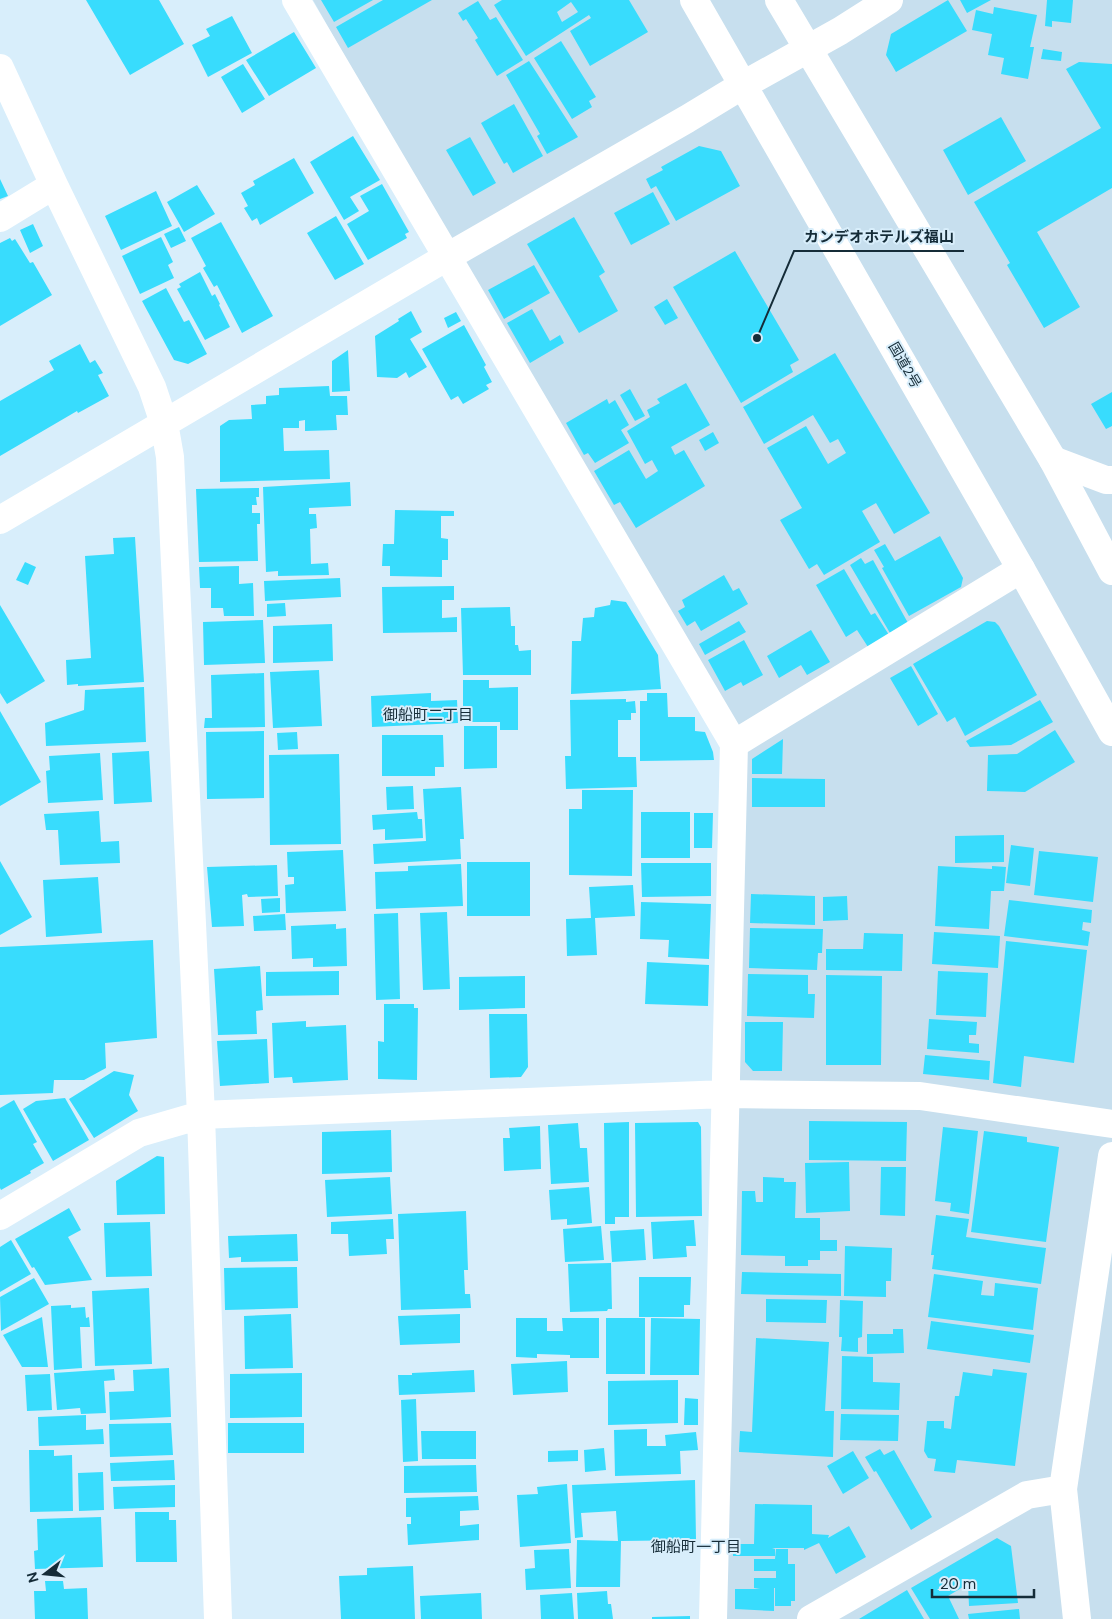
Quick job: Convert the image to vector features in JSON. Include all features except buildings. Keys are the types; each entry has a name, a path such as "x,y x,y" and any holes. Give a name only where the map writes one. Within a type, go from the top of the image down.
{"main road":[{"path":"296,0 734,744 713,1619"},
{"name":"国道2号","path":"694,0 1021,569 1112,732"},
{"path":"779,0 1053,460 1112,571"},
{"path":"0,520 447,257 743,85 840,31 889,0"},
{"path":"0,68 54,185 152,387 164,423 170,457 201,1115 218,1619"},
{"path":"0,218 54,185"},
{"path":"1053,460 1106,480 1112,480"},
{"path":"734,744 1021,569"},
{"path":"0,1216 139,1133 201,1115 725,1094 920,1096 1112,1124"},
{"path":"1077,1619 1063,1489 1112,1156"},
{"path":"811,1619 1027,1495 1063,1489"}],"shaded area":[{"path":"313,0 1112,0 1112,1619 722,1619 743,756 468,276"}],"place":[{"name":"カンデオホテルズ福山","path":"757,338"}],"district":[{"name":"御船町二丁目","path":"428,715"},
{"name":"御船町一丁目","path":"696,1547"}]}
